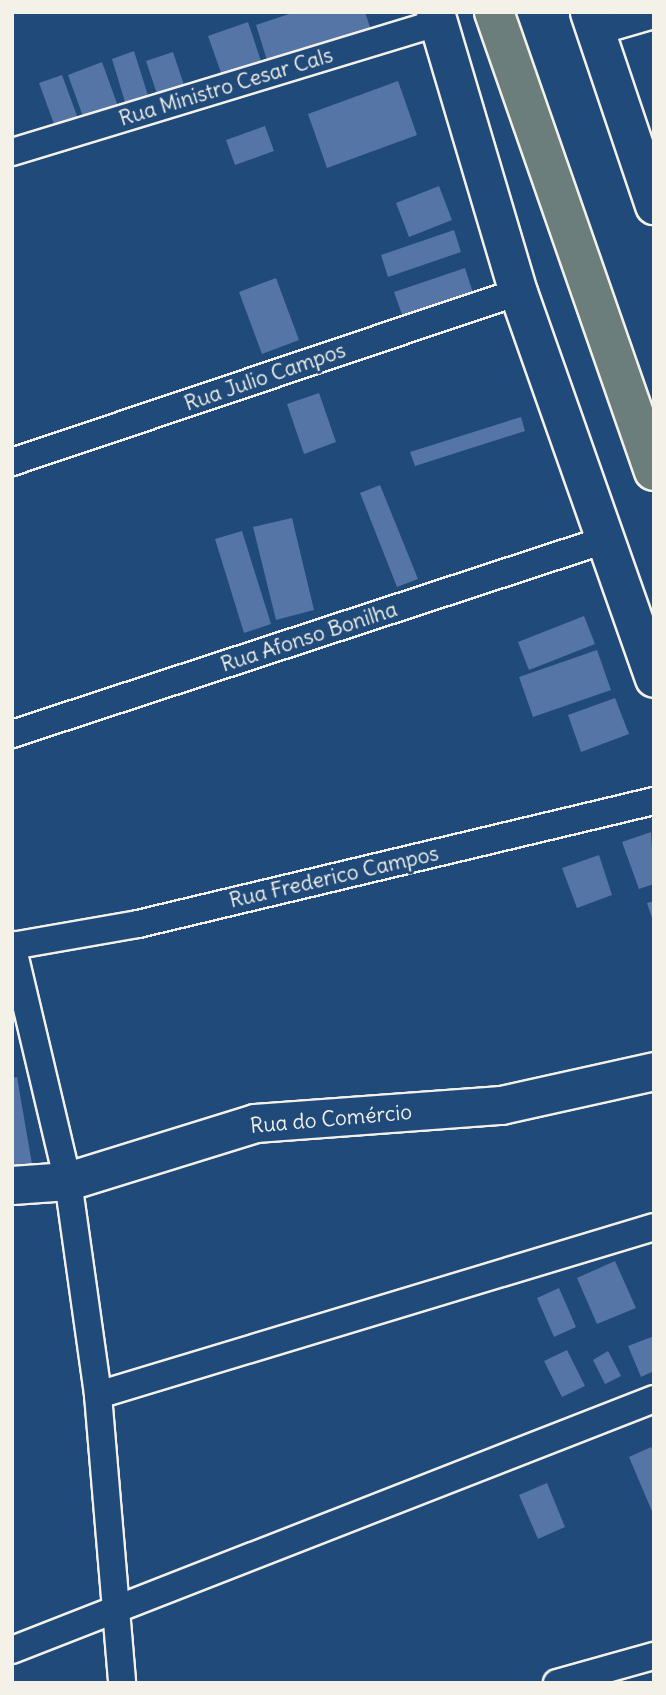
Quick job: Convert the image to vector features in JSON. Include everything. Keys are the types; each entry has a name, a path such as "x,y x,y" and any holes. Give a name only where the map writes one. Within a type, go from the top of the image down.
{"highway":[{"path":"494,12 654,471"}],"street":[{"path":"654,15 592,22 654,205"},
{"path":"437,17 518,292 654,678"},
{"name":"Rua Ministro Cesar Cals","path":"12,152 437,17"},
{"name":"Rua Julio Campos","path":"12,462 518,292"},
{"name":"Rua Afonso Bonilha","path":"12,734 605,540"},
{"name":"Rua Frederico Campos","path":"12,946 138,924 654,801"},
{"path":"12,946 68,1181 98,1395 122,1683"},
{"name":"Rua do Comércio","path":"12,1185 68,1181 255,1123 501,1105 654,1071"},
{"path":"98,1395 654,1227"},
{"path":"12,1650 654,1399"},
{"path":"557,1683 654,1656"}],"building":[{"path":"295,12 365,12 373,36 270,70 256,25"},
{"path":"248,22 264,70 225,84 208,36"},
{"path":"134,51 151,105 128,112 112,59"},
{"path":"173,52 186,91 159,100 146,61"},
{"path":"102,62 119,109 85,122 68,75"},
{"path":"62,75 80,124 57,132 39,83"},
{"path":"398,81 417,135 327,168 308,114"},
{"path":"265,126 274,151 235,165 226,140"},
{"path":"439,186 452,220 409,237 396,203"},
{"path":"454,230 461,252 388,277 381,255"},
{"path":"465,268 475,299 405,323 394,292"},
{"path":"276,278 299,340 262,354 239,292"},
{"path":"319,393 336,442 304,454 287,404"},
{"path":"521,417 525,431 415,466 410,452"},
{"path":"380,485 418,579 397,587 360,493"},
{"path":"292,518 314,610 276,620 253,527"},
{"path":"242,531 271,624 244,633 215,539"},
{"path":"584,616 595,644 529,670 518,642"},
{"path":"597,650 611,690 533,717 519,677"},
{"path":"615,698 629,734 581,752 568,715"},
{"path":"651,832 654,884 639,889 622,842"},
{"path":"599,855 612,895 577,908 562,868"},
{"path":"654,901 654,921 653,921 647,903"},
{"path":"17,1077 33,1170 12,1173 12,1078"},
{"path":"615,1261 636,1308 597,1324 577,1278"},
{"path":"559,1288 576,1327 554,1337 537,1298"},
{"path":"654,1336 654,1371 641,1377 628,1346"},
{"path":"567,1350 585,1386 562,1397 544,1361"},
{"path":"608,1351 621,1376 605,1384 593,1360"},
{"path":"651,1447 654,1454 654,1516 629,1457"},
{"path":"547,1483 565,1527 538,1539 519,1495"}]}
